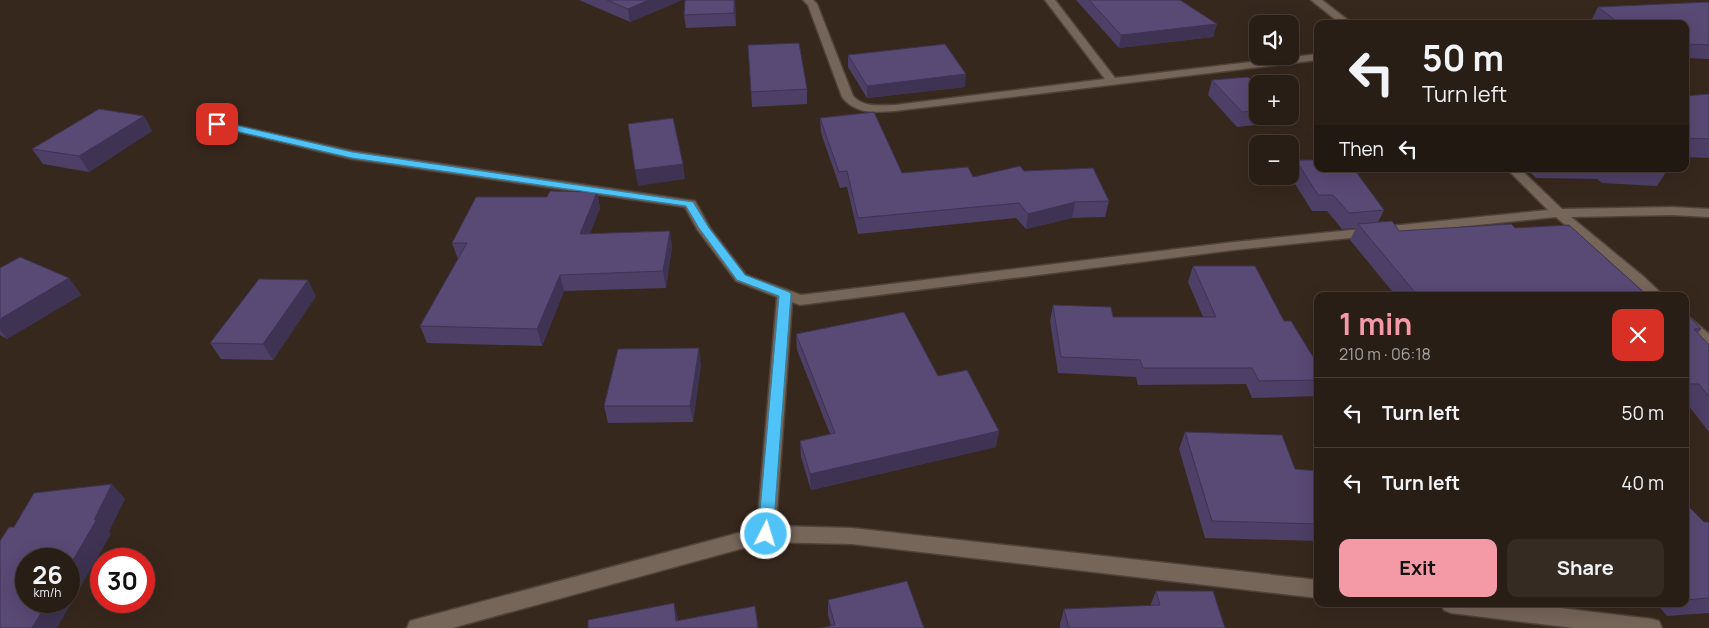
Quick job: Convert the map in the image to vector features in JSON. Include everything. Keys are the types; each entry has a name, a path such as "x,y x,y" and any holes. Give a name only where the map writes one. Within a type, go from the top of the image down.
{"street":[{"path":"808,0 812,4 848,98 853,105 859,107 895,108 1314,56"},
{"path":"1050,0 1112,81"},
{"path":"1316,0 1343,20"},
{"path":"217,124 352,155 690,204 704,228 741,278 800,300 1234,246 1557,213 1672,211 1709,213"},
{"path":"1516,172 1557,213 1617,260 1653,292"},
{"path":"766,534 785,294"},
{"path":"1689,325 1706,338"},
{"path":"417,628 766,534 852,536 1314,589"},
{"path":"1476,607 1652,628"}],"building":[{"path":"607,0 649,0 628,9"},
{"path":"685,0 734,0 734,13 684,15"},
{"path":"1089,0 1180,0 1217,24 1121,35"},
{"path":"1709,2 1709,45 1689,44 1689,20 1615,20 1598,7"},
{"path":"799,43 807,89 751,92 748,45"},
{"path":"945,44 966,74 867,86 848,55"},
{"path":"1248,77 1249,111 1242,112 1212,80"},
{"path":"1709,94 1709,139 1689,138 1689,96"},
{"path":"99,109 144,116 79,156 32,149"},
{"path":"874,112 902,173 968,167 973,177 1020,166 1024,171 1093,168 1109,201 1075,202 1028,214 1019,203 858,218 847,171 839,172 820,118"},
{"path":"673,118 683,164 635,170 628,124"},
{"path":"1299,160 1314,160 1314,172 1356,172 1384,210 1349,213 1333,195 1318,195 1299,165"},
{"path":"550,191 597,192 580,234 670,231 663,271 560,275 537,329 420,326 467,243 452,243 476,197 547,197"},
{"path":"1392,221 1399,231 1511,224 1515,228 1569,225 1644,292 1415,292 1358,224"},
{"path":"20,257 69,278 0,319 0,268"},
{"path":"1193,266 1255,266 1284,321 1291,321 1314,358 1314,380 1259,381 1252,368 1143,368 1140,360 1061,357 1053,305 1111,307 1113,317 1216,317"},
{"path":"259,279 308,280 263,344 210,343"},
{"path":"904,312 938,376 967,370 999,431 810,474 800,441 835,433 796,334"},
{"path":"1689,316 1701,329 1694,329 1709,345 1709,397 1699,384 1689,384"},
{"path":"699,348 690,406 604,406 618,349"},
{"path":"1185,432 1282,435 1295,469 1314,471 1314,524 1212,521"},
{"path":"112,484 94,520 97,519 80,548 15,548 15,613 41,613 32,628 0,628 0,541 9,527 14,527 34,493"},
{"path":"1689,507 1704,522 1709,522 1709,598 1689,600"},
{"path":"907,581 924,628 820,628 835,625 828,600"},
{"path":"1156,591 1213,591 1225,628 1069,628 1064,609 1160,605"},
{"path":"674,603 676,621 755,606 758,628 588,628 588,620"}],"route":[{"path":"217,124 352,155 690,204 704,228 741,278 785,294 766,534"}]}
